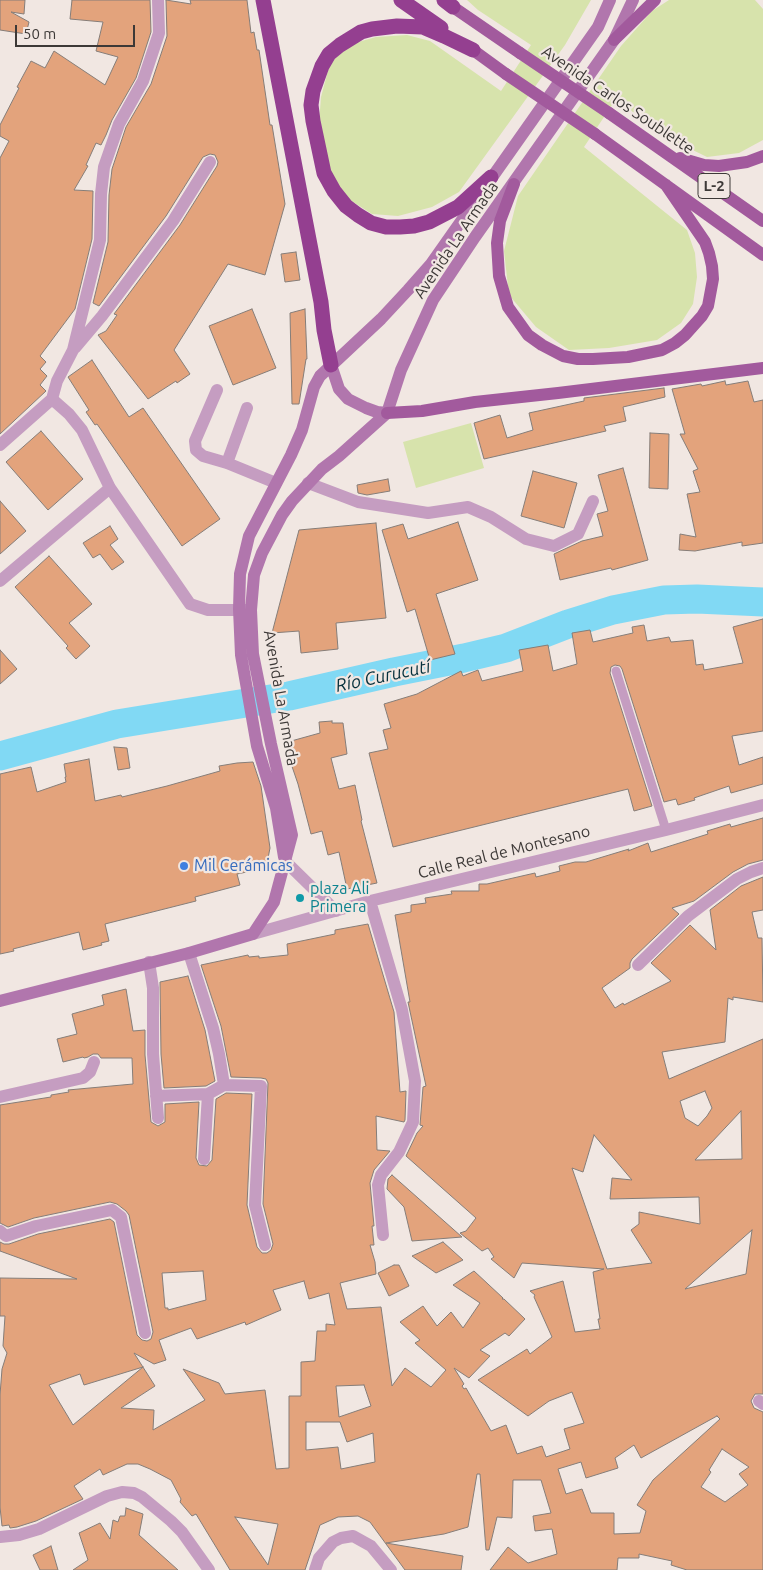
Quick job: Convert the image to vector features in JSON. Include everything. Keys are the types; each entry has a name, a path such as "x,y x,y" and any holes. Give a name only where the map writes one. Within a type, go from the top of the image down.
{"highway":[{"path":"263,0 321,302 331,365"},
{"name":"L-2","path":"401,0 473,50"},
{"path":"473,50 423,27 397,26 361,32 340,45 330,54 322,66 311,105 313,121 324,172 334,191 346,206 358,215 386,227 414,226 429,222 458,207 491,178"}],"main road":[{"name":"Avenida La Armada","path":"285,861 276,808 257,746 247,654 245,610 240,574 250,536 302,430 314,387 320,376 381,319 430,264 598,27 610,0"},
{"name":"Avenida La Armada","path":"245,610 262,552 282,515 308,483 387,413 401,370 433,300 614,40 633,0"},
{"path":"614,40 655,0"},
{"name":"Avenida Carlos Soublette","path":"448,2 763,221"},
{"name":"L-2","path":"473,50 763,255"},
{"path":"664,151 704,165 719,166 747,162 763,156"},
{"path":"514,184 500,221 497,243 499,276 508,307 528,335 563,356 578,359 628,357 662,350 685,335 702,316 708,306 713,279 710,253 705,242 666,185"},
{"path":"331,365 339,389 348,399 377,412 387,413 422,412 474,402 763,368"},
{"name":"Avenida La Armada","path":"247,654 271,744 292,835 274,902 253,934"},
{"path":"0,1000 189,953 253,934"}],"street":[{"path":"0,445 52,399 58,381 73,350 100,240 101,194 104,167 119,124 143,81 159,33 158,0"},
{"path":"73,350 102,316 173,221 210,162"},
{"path":"217,390 196,441 196,450 203,456 227,463 276,483"},
{"path":"52,399 69,414 82,430 110,488 190,604 208,610 245,610"},
{"path":"227,463 247,408"},
{"path":"308,483 358,502 428,513 468,506 491,517 526,539 554,546 578,534 593,501"},
{"path":"0,581 110,488"},
{"name":"Calle Real de Montesano","path":"253,934 370,902 763,805"},
{"path":"285,861 336,911"},
{"path":"638,965 688,916 737,879 763,868"},
{"path":"370,902 402,1010 415,1081 414,1122 399,1152 382,1175 378,1185 383,1235"},
{"path":"189,953 213,1028 224,1086"},
{"path":"149,962 153,988 153,1054 158,1118"},
{"path":"0,1097 83,1078 90,1072 94,1062"},
{"path":"156,1096 208,1094 224,1086 262,1086 255,1204 265,1245"},
{"path":"204,1159 208,1094"},
{"path":"0,1232 6,1236 36,1226 112,1210 121,1217 145,1333"},
{"path":"0,1537 19,1535 39,1529 107,1496 122,1492 134,1493 171,1520 209,1570"},
{"path":"315,1570 318,1558 333,1542 341,1538 353,1536 371,1546 391,1570"}],"lane":[{"path":"616,671 666,830"}],"green space":[{"path":"467,0 591,0 565,45 459,192 432,207 398,216 372,214 350,200 331,176 319,123 321,97 330,63 351,44 376,37 407,35 430,41 501,91 531,45 478,10"},
{"path":"669,0 755,0 763,9 763,140 739,153 707,157 664,136 616,99 584,147 687,230 695,253 697,277 693,304 681,323 657,340 609,348 569,350 536,327 509,295 504,251 518,196 621,46 652,11"},
{"path":"471,423 484,468 416,488 403,442"}],"building":[{"path":"0,0 25,0 24,14 11,12 29,22 26,34 0,30"},
{"path":"72,0 150,0 151,32 136,78 112,120 101,145 96,143 86,165 88,166 74,190 93,191 92,239 75,309 40,356 46,362 40,369 47,376 40,385 46,391 0,434 0,158 9,141 0,136 0,125 31,61 45,68 54,51 105,85 118,57 96,51 103,22 70,19"},
{"path":"166,0 191,4 190,0 247,0 251,33 254,32 257,50 259,50 270,125 272,125 285,204 265,275 228,264 174,350 190,374 148,399 98,335 106,331 117,315 114,314 180,225 217,166 218,162 215,155 210,154 203,157 166,216 99,306 93,303 108,242 109,195 112,169 126,127 151,84 167,36"},
{"path":"296,252 300,280 285,282 281,254"},
{"path":"252,309 276,368 233,385 209,326"},
{"path":"305,309 307,359 299,404 292,404 290,313"},
{"path":"92,360 129,417 143,408 220,519 182,546 97,424 95,425 86,412 89,410 68,377"},
{"path":"725,381 726,385 748,381 754,402 763,400 763,543 742,546 742,542 695,551 679,550 680,534 696,537 687,494 700,492 693,471 698,469 680,434 685,434 672,389 701,384 702,386"},
{"path":"664,388 665,397 623,407 626,421 604,426 606,431 484,459 474,423 500,415 507,438 533,430 529,413 584,401 584,398"},
{"path":"41,431 83,479 48,510 6,462"},
{"path":"650,433 669,434 668,489 649,488"},
{"path":"623,468 648,560 612,570 611,568 560,580 554,554 582,541 603,536 597,514 608,511 598,475"},
{"path":"533,471 577,483 564,528 521,516"},
{"path":"388,479 390,491 367,495 358,493 357,485"},
{"path":"0,501 26,531 0,554"},
{"path":"458,522 478,580 436,594 455,654 430,660 415,609 407,612 382,530 403,524 408,539"},
{"path":"376,523 386,618 336,623 338,649 301,653 299,631 272,633 299,530"},
{"path":"110,526 118,539 110,545 124,562 112,570 100,554 93,558 83,543"},
{"path":"49,556 92,604 69,623 90,646 76,659 66,648 68,646 15,587"},
{"path":"763,619 763,731 732,736 739,765 763,757 763,784 731,793 729,786 678,805 676,799 664,802 622,669 620,666 615,665 611,667 610,673 652,806 634,811 628,789 393,847 369,753 388,749 383,730 391,728 384,704 417,694 461,671 463,676 478,670 482,681 523,671 519,650 548,645 553,671 577,664 572,633 590,630 593,642 633,633 632,627 644,625 647,641 669,637 671,642 693,640 696,665 703,664 704,670 743,663 733,627"},
{"path":"0,650 17,669 0,684"},
{"path":"332,721 332,723 343,723 347,754 331,758 339,789 355,785 361,821 377,883 347,889 339,852 328,855 322,831 311,834 298,784 284,743 320,733 319,722"},
{"path":"114,747 127,748 130,768 118,770"},
{"path":"89,759 95,801 121,795 122,797 167,786 220,771 219,766 253,762 261,786 270,848 266,868 237,874 240,885 195,897 196,901 105,924 109,941 101,943 102,945 83,950 79,932 0,954 0,774 31,767 37,792 66,782 64,764"},
{"path":"763,818 763,860 748,864 733,872 694,901 672,908 679,914 632,959 630,968 602,988 615,1008 671,981 651,963 690,925 716,950 710,910 741,886 763,877 763,910 752,912 758,938 762,938 763,1002 733,997 733,1000 728,998 725,1042 662,1052 669,1079 763,1039 763,1394 755,1394 751,1401 754,1408 763,1412 763,1570 687,1570 671,1565 672,1561 639,1554 639,1558 618,1558 617,1570 490,1570 508,1547 528,1563 557,1554 552,1529 535,1531 533,1516 551,1513 541,1480 513,1480 512,1518 497,1517 489,1550 486,1550 480,1474 477,1474 468,1527 444,1534 386,1543 463,1556 461,1570 405,1570 370,1522 358,1516 338,1517 320,1525 305,1570 230,1570 196,1514 192,1516 180,1502 181,1499 171,1480 138,1464 127,1464 103,1475 100,1469 74,1486 83,1499 36,1521 17,1527 2,1526 0,1507 0,1395 2,1369 7,1353 3,1346 5,1316 0,1316 0,1278 77,1279 0,1251 0,1242 9,1244 38,1234 110,1219 114,1222 137,1335 142,1340 147,1341 151,1339 153,1332 129,1215 117,1204 110,1202 34,1218 8,1227 0,1223 0,1105 51,1097 51,1095 69,1092 68,1090 133,1084 132,1058 101,1058 98,1054 93,1054 88,1057 63,1062 57,1039 77,1034 72,1014 104,1005 102,995 126,989 133,1031 145,1030 145,1055 151,1122 158,1126 165,1122 165,1104 199,1102 196,1158 199,1165 207,1166 212,1160 216,1099 226,1093 252,1094 247,1205 257,1247 262,1253 267,1253 271,1250 273,1244 263,1204 268,1083 266,1079 261,1078 231,1077 221,1026 201,965 248,955 249,957 259,956 259,958 288,955 287,944 335,934 335,930 368,924 394,1012 400,1092 406,1091 405,1120 404,1122 376,1116 377,1150 390,1151 374,1170 370,1183 374,1245 370,1245 376,1274 340,1283 347,1309 381,1307 392,1386 405,1368 431,1387 446,1370 415,1343 420,1340 400,1322 423,1306 437,1326 451,1312 463,1328 480,1303 453,1285 474,1271 525,1319 509,1336 505,1333 480,1350 490,1356 469,1378 454,1368 464,1384 462,1386 464,1389 466,1388 491,1431 506,1425 517,1454 542,1446 546,1457 570,1449 564,1429 584,1423 572,1392 549,1401 528,1416 478,1380 527,1349 530,1354 552,1337 534,1297 535,1295 530,1291 563,1281 575,1332 600,1329 593,1272 604,1269 522,1263 514,1278 491,1259 494,1257 488,1248 482,1251 460,1233 466,1231 476,1218 406,1156 417,1133 423,1126 420,1125 423,1087 426,1086 408,1002 410,1002 395,915 411,912 411,905 426,903 425,898 452,894 451,891 479,891 479,884 487,884 535,873 536,877 560,871 559,866 575,862 586,862 629,849 628,851 648,843 651,852 708,834 707,831 730,824 731,827","holes":["705,1091 712,1108 698,1126 685,1118 680,1101","741,1111 742,1159 695,1160","594,1135 632,1180 612,1178 610,1199 699,1197 700,1224 639,1212 639,1224 631,1230 652,1263 607,1269 572,1168 583,1172","752,1230 746,1274 685,1289","203,1271 206,1300 168,1310 168,1308 165,1308 162,1273","304,1281 309,1299 329,1293 335,1325 326,1324 326,1331 317,1331 315,1361 301,1362 301,1396 289,1396 289,1468 276,1469 265,1390 225,1394 219,1383 183,1369 205,1400 153,1430 154,1410 121,1408 155,1386 134,1353 154,1364 166,1360 159,1340 191,1328 197,1339 245,1322 246,1325 281,1310 273,1290","143,1367 73,1425 49,1385 80,1374 84,1385","364,1385 371,1406 339,1417 336,1386","717,1416 720,1419 653,1480 637,1505 646,1511 640,1533 614,1534 614,1513 591,1513 582,1489 566,1494 558,1469 581,1462 586,1478 618,1468 615,1458 634,1445 641,1458","306,1422 340,1422 347,1442 373,1433 375,1462 341,1469 338,1447 306,1450","722,1449 749,1467 739,1474 748,1485 725,1502 701,1487 711,1472 709,1470","235,1517 278,1524 268,1565"]},
{"path":"188,976 205,1030 215,1081 206,1086 164,1088 161,1054 160,982"},
{"path":"392,1175 462,1237 412,1241 404,1207 387,1189 388,1179"},
{"path":"443,1242 463,1260 436,1273 412,1256"},
{"path":"394,1265 399,1265 409,1286 389,1296 378,1273"},
{"path":"126,1508 143,1514 139,1535 178,1570 73,1570 88,1560 79,1533 100,1523 110,1539 113,1520 118,1522 120,1516 125,1516"},
{"path":"51,1546 58,1570 40,1570 33,1555"}],"waterway":[{"name":"Río Curucutí","path":"0,756 117,724 289,696 506,648 568,624 613,610 664,600 697,599 763,602"}],"place":[{"name":"Mil Cerámicas","path":"184,866"},
{"name":"plaza Ali Primera","path":"300,898"}]}
